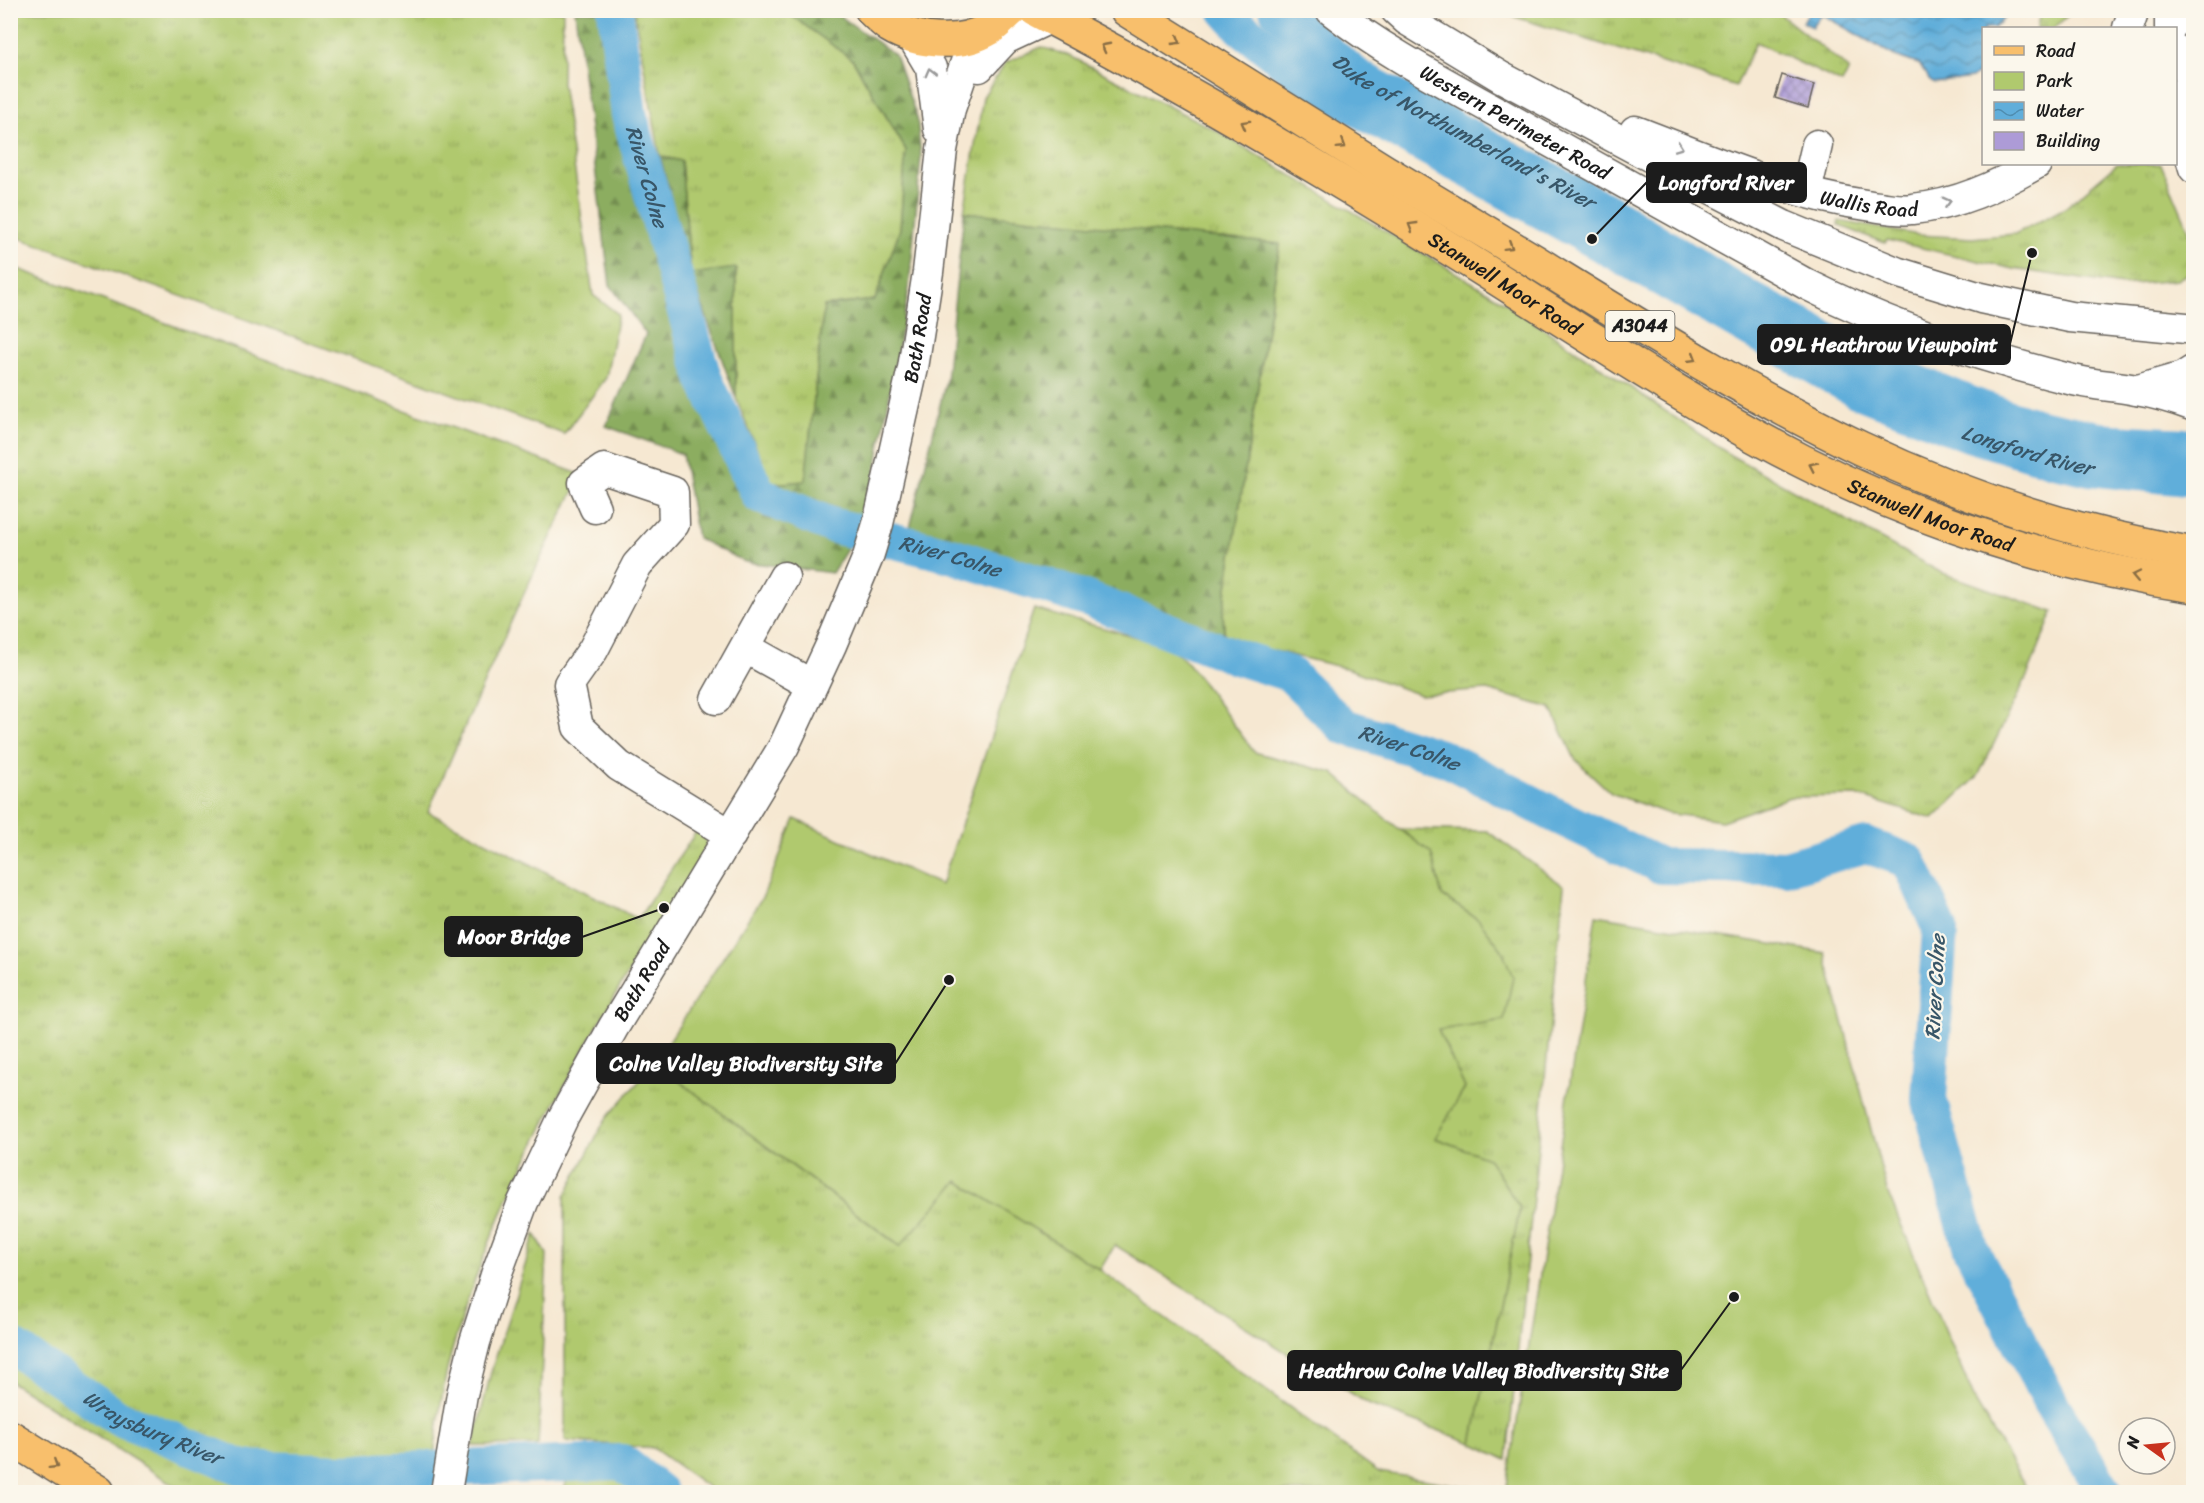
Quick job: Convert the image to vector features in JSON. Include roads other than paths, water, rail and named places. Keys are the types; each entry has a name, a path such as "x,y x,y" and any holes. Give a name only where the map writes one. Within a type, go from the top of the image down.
{"main road":[{"path":"872,10 889,26 912,36 935,41 960,39 999,20"},
{"name":"Stanwell Moor Road","path":"1127,10 1609,307 1745,388 1825,431 1891,462 1978,497 2096,533 2193,554"},
{"name":"Stanwell Moor Road","path":"1043,14 1252,128 1666,384 1804,462 1922,513 1984,536 2090,566 2193,586"},
{"path":"10,1437 98,1492"}],"street":[{"name":"Western Perimeter Road","path":"1331,10 1410,62 1776,268 1846,304 1906,329 1979,354 2092,385 2138,390 2193,406"},
{"name":"Western Perimeter Road","path":"1396,10 1407,20 1501,77 1784,226 1896,272 1981,298 2070,317 2186,328"},
{"path":"2114,27 2118,10"},
{"path":"2128,27 2134,10"},
{"path":"2170,10 2170,27"},
{"path":"950,109 981,64 1005,39 1043,14"},
{"name":"Bath Road","path":"446,1492 462,1394 475,1342 496,1275 523,1202 563,1118 613,1028 784,746 868,557 879,524 913,368 928,272 942,150 950,109 968,56 999,20"},
{"name":"Bath Road","path":"912,36 931,68 942,150"},
{"path":"2177,54 2193,83"},
{"path":"2177,104 2193,168"},
{"name":"Wallis Road","path":"1563,110 1627,128 1776,184 1848,202 1910,209 1947,203 1982,191 2034,165"},
{"path":"1806,192 1818,146"},
{"name":"Western Perimeter Road","path":"2138,390 2183,377 2193,370"},
{"path":"595,508 584,483 604,469 673,492 674,524 637,565 593,650 569,684 578,727 619,766 731,835"},
{"path":"716,699 784,577"},
{"path":"746,648 812,685"}],"water":[{"path":"1810,10 2012,10 1995,27 1982,27 1982,70 1972,78 1933,83 1918,64 1895,56 1821,14 1812,27 1803,22"}],"waterway":[{"name":"River Colne","path":"615,10 629,114 704,378 759,495 831,525 951,555 1087,599 1236,657 1290,674 1343,726 1446,759 1661,866 1786,868 1866,845 1909,861 1940,929 1929,1099 1971,1249 2053,1407 2105,1492"},
{"name":"Longford River","path":"1226,10 1242,28 1308,81 1592,239 1856,390 1969,434 2054,460 2090,468 2187,478"},
{"name":"Duke of Northumberland's River","path":"1277,10 1358,77 1605,210 1746,297 1875,366 1980,408 2038,427 2112,442 2186,446"},
{"name":"Wraysbury River","path":"10,1345 119,1418 243,1468 343,1472 622,1462 660,1492"}],"place":[{"name":"Longford River","path":"1592,239"},
{"name":"09L Heathrow Viewpoint","path":"2032,253"},
{"name":"Moor Bridge","path":"664,908"},
{"name":"Colne Valley Biodiversity Site","path":"949,980"},
{"name":"Heathrow Colne Valley Biodiversity Site","path":"1734,1297"}]}
